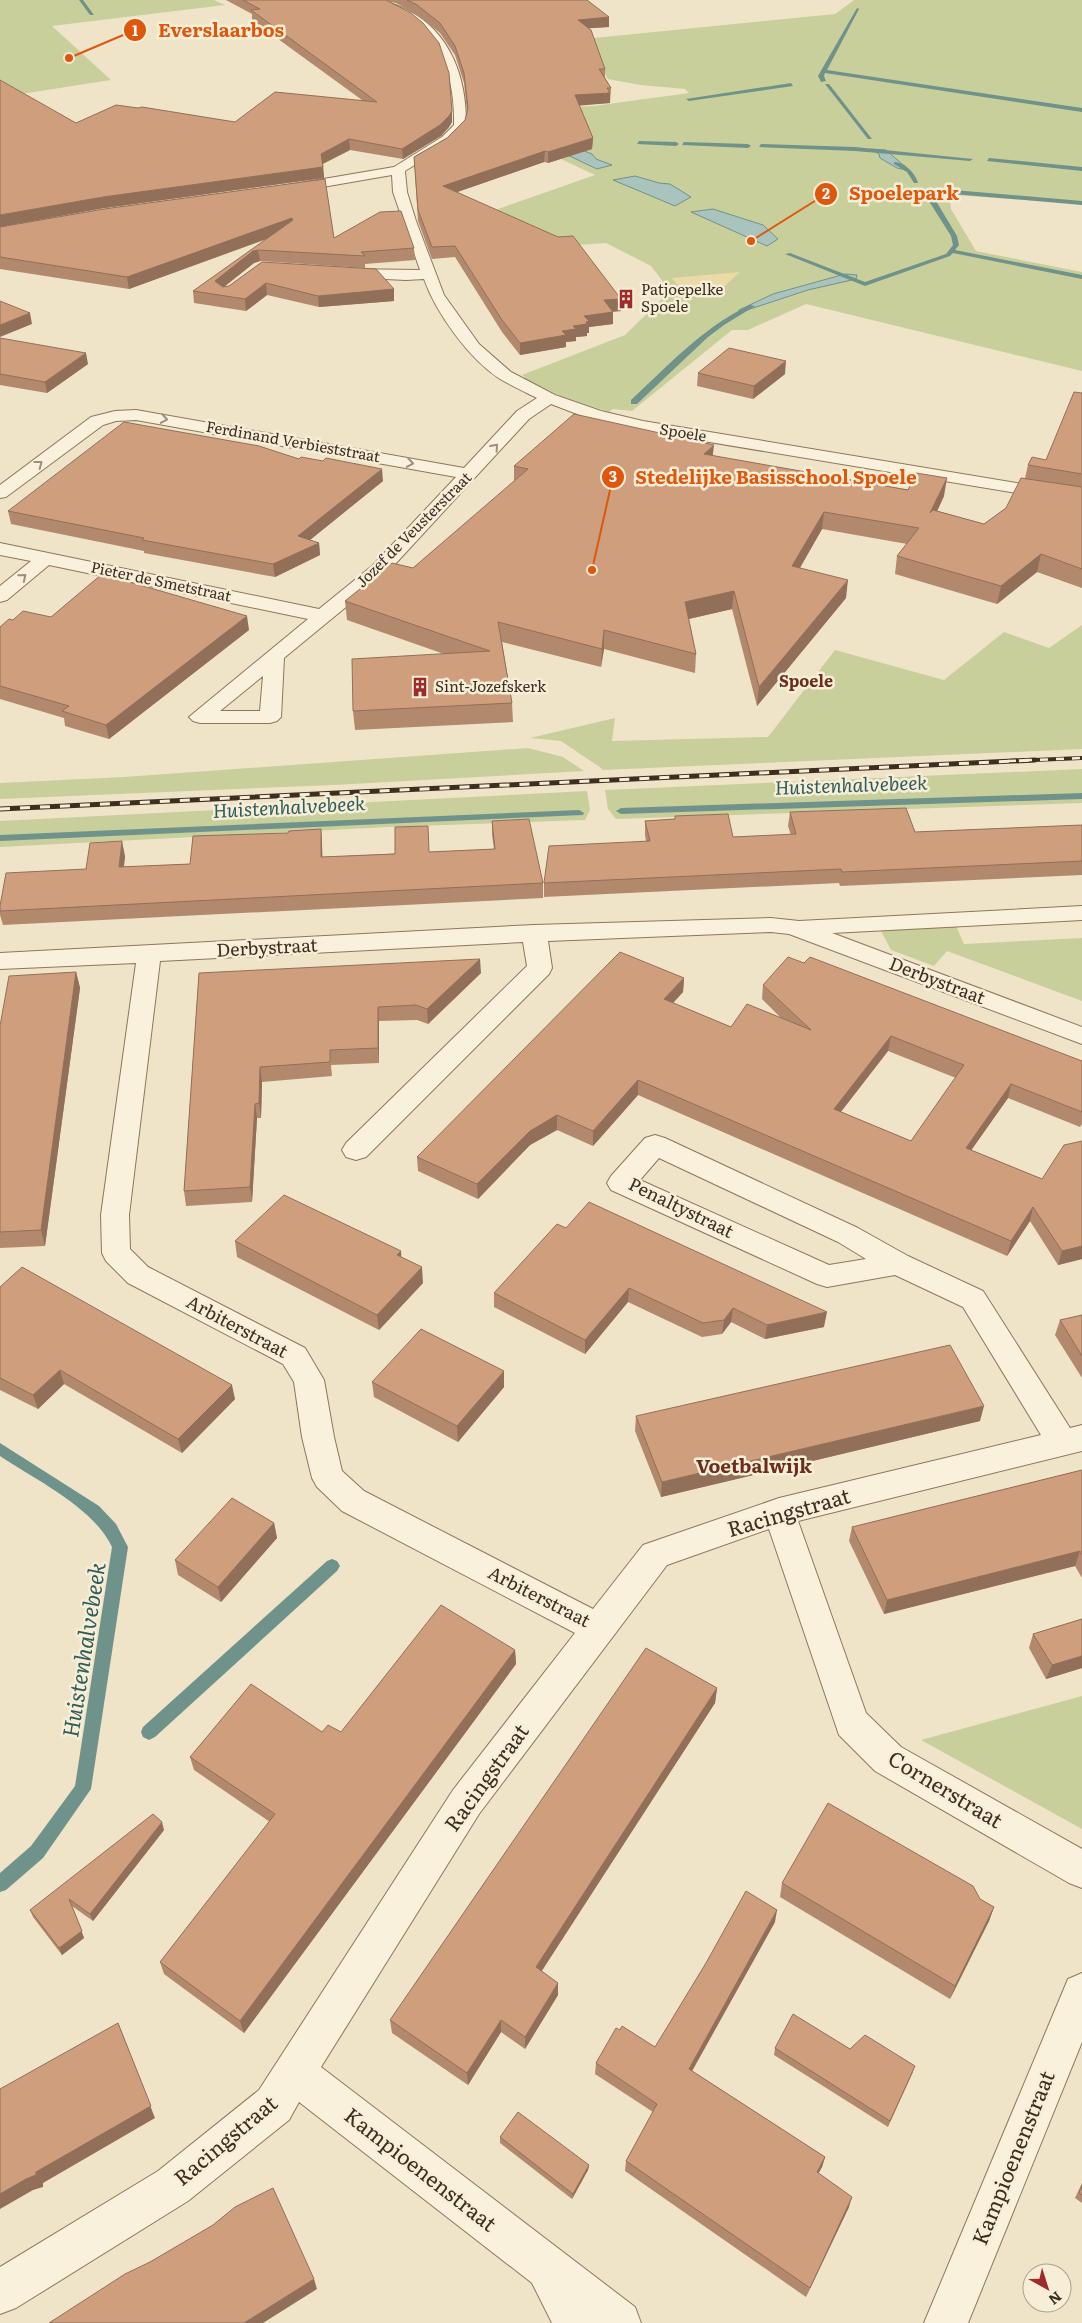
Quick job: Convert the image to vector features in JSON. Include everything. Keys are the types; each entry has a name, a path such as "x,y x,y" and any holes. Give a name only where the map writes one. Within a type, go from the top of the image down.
{"street":[{"path":"274,191 319,185 398,170 446,140 457,130 460,122 457,83 447,52 429,29 416,19 376,0"},
{"name":"Spoele","path":"398,170 396,191 437,295 473,347 485,359 505,376 549,398 596,415 643,426 967,478 1082,499"},
{"path":"319,185 372,188"},
{"path":"329,272 406,276 429,274"},
{"name":"Jozef de Veusterstraat","path":"274,657 379,570 523,415 549,398"},
{"name":"Ferdinand Verbieststraat","path":"0,493 97,421 115,416 136,414 470,474"},
{"name":"Pieter de Smetstraat","path":"0,549 323,616"},
{"path":"0,596 46,559"},
{"name":"Derbystraat","path":"0,961 149,955 534,933 771,924 793,927 1082,913"},
{"name":"Derbystraat","path":"793,927 1082,1036"},
{"path":"356,1150 540,968 534,933"},
{"name":"Arbiterstraat","path":"149,955 115,1214 116,1253 138,1275 294,1356 309,1380 318,1437 328,1478 354,1501 599,1629"},
{"name":"Penaltystraat","path":"898,1264 827,1276 621,1183 655,1145 848,1235 898,1264 973,1299 1072,1441"},
{"name":"Racingstraat","path":"0,2292 173,2186 274,2105 466,1802 655,1555 779,1512 1072,1441"},
{"name":"Cornerstraat","path":"779,1512 852,1723 888,1759 1082,1870"},
{"name":"Kampioenenstraat","path":"946,2323 1082,1993"},
{"name":"Kampioenenstraat","path":"295,2073 619,2323"},
{"name":"Kampioenenstraat","path":"546,2266 576,2323"}],"green space":[{"path":"0,0 214,0 225,5 52,26 111,80 21,94 0,95"},
{"path":"854,0 1082,0 1082,204 954,195 950,200 951,209 976,251 1082,272 1082,371 806,304 748,330 732,330 632,411 613,409 609,412 561,396 523,378 525,377 522,375 625,335 670,291 651,266 606,243 564,246 484,214 595,175 510,135 551,108 594,106 689,93 685,89 640,85 608,79 584,39 835,14"},
{"path":"1082,625 1082,749 602,770 561,741 530,738 615,718 612,741 768,737 835,650 944,680 1004,632 1049,648"},
{"path":"528,748 563,757 584,771 334,785 0,799 0,783 124,777"},
{"path":"1082,769 1082,803 616,819 608,809 605,790"},
{"path":"587,791 590,810 585,820 389,827 0,847 0,821"},
{"path":"956,926 964,944 1082,938 1082,1001 947,951 934,966 891,950 880,929"},
{"path":"1082,1696 1082,1829 921,1740"}],"sand":[{"path":"740,272 717,293 679,287 672,278"}],"water":[{"path":"540,142 566,144 592,154 596,159 612,165 597,169"},
{"path":"871,149 886,150 910,171 897,168 880,158 879,154"},
{"path":"635,176 670,184 691,197 675,206 613,180"},
{"path":"713,209 763,225 778,239 767,246 691,212"},
{"path":"845,274 857,275 856,279 808,290 738,313 739,310 773,294"}],"building":[{"path":"243,0 386,0 411,13 423,23 439,43 449,73 452,111 440,125 402,149 349,139 321,154 323,167 103,197 0,215 0,80 76,123 116,105 142,107 235,122 275,92 377,102 251,10 260,9"},
{"path":"407,0 587,0 609,17 578,20 591,30 605,69 599,69 611,88 607,88 610,93 575,95 593,138 548,152 545,151 443,186 558,237 573,236 621,299 604,300 613,312 584,316 589,321 586,322 587,324 573,326 576,329 562,331 566,335 520,343 502,320 455,246 432,247 418,210 414,157 447,138 465,120 468,108 464,73 455,46 440,23 417,5"},
{"path":"325,179 334,238 380,212 401,211 414,248 361,252 365,256 258,250 253,251 215,281 223,287 229,286 262,262 376,269 394,289 318,296 266,283 245,299 193,291 293,220 292,218 127,277 0,257 0,227 104,209"},
{"path":"0,301 30,313 0,325"},
{"path":"0,338 86,353 45,382 0,374"},
{"path":"729,348 786,361 754,386 698,373"},
{"path":"1074,392 1082,393 1082,474 1028,465 1032,457 1046,460"},
{"path":"574,414 714,445 704,454 908,490 916,473 947,478 930,513 933,510 984,524 1006,508 1021,478 1082,487 1082,569 1041,554 1001,586 897,556 919,528 824,512 792,566 848,580 759,687 734,591 685,602 696,654 604,630 602,649 498,622 512,703 353,711 352,659 490,651 345,601 392,563 413,568 528,469 514,466"},
{"path":"124,422 259,446 299,459 301,457 323,461 326,458 382,469 298,536 319,543 273,564 142,540 144,538 8,511"},
{"path":"102,574 247,616 106,725 62,711 69,706 0,686 0,627 9,619 13,620 23,611 51,617"},
{"path":"906,808 915,832 1082,825 1082,861 842,872 841,869 544,883 549,846 650,841 645,821 675,819 675,816 728,814 733,837 796,834 790,812"},
{"path":"529,819 543,883 0,911 6,873 86,869 90,843 122,841 119,867 190,864 193,836 288,833 289,831 321,829 321,857 395,854 395,827 428,826 429,852 495,849 492,821"},
{"path":"620,952 684,978 664,999 731,1027 747,1004 811,1030 763,985 788,957 804,963 810,957 1082,1061 1082,1112 1011,1084 966,1148 1042,1179 1064,1145 1082,1141 1082,1246 1062,1251 1033,1207 1011,1241 638,1080 593,1131 557,1115 530,1131 477,1184 417,1157","holes":["891,1036 964,1065 911,1141 834,1109"]},
{"path":"480,959 427,1009 416,1005 378,1007 378,1048 330,1050 330,1062 260,1067 259,1103 255,1104 250,1187 184,1191 199,973"},
{"path":"76,972 41,1230 0,1232 0,1026 9,976"},
{"path":"284,1195 401,1251 397,1255 422,1267 377,1315 235,1241"},
{"path":"589,1202 827,1312 767,1325 733,1308 724,1320 703,1323 629,1288 585,1340 494,1293 557,1224 566,1228"},
{"path":"22,1267 232,1385 178,1439 60,1370 33,1395 0,1378 0,1287"},
{"path":"1082,1315 1082,1356 1060,1320"},
{"path":"421,1329 504,1371 457,1426 372,1382"},
{"path":"950,1345 984,1406 662,1482 636,1416"},
{"path":"1082,1470 1082,1555 1080,1551 887,1600 852,1527"},
{"path":"232,1498 274,1523 218,1587 175,1560"},
{"path":"441,1605 515,1650 240,2021 160,1962 275,1814 190,1757 251,1684 322,1732 328,1725 341,1732"},
{"path":"1082,1619 1082,1656 1052,1665 1033,1634"},
{"path":"646,1648 717,1688 536,1967 558,1983 525,2037 501,2020 467,2073 390,2020"},
{"path":"828,1803 973,1886 980,1899 994,1907 955,1986 782,1883"},
{"path":"153,1814 162,1822 90,1914 69,1899 82,1931 59,1948 30,1910"},
{"path":"746,1891 777,1910 689,2069 825,2157 817,2172 852,2197 810,2288 626,2161 657,2104 596,2063 616,2028 620,2030 622,2026 655,2047 706,1963"},
{"path":"793,2014 850,2049 865,2035 915,2066 890,2121 775,2048"},
{"path":"118,2023 151,2106 36,2172 36,2175 0,2194 0,2089"},
{"path":"518,2112 589,2165 573,2194 500,2137"},
{"path":"273,2188 314,2279 244,2323 49,2323 125,2274 150,2262 213,2225 235,2207"}],"waterway":[{"path":"81,0 92,14"},
{"path":"823,81 821,76 857,9"},
{"path":"824,71 1082,110"},
{"path":"689,99 791,85"},
{"path":"827,85 870,138"},
{"path":"639,143 676,144"},
{"path":"684,144 748,146"},
{"path":"761,146 855,149 970,159"},
{"path":"989,160 1082,169"},
{"path":"896,163 909,171 916,182"},
{"path":"951,251 956,245 954,236 930,198 930,194 953,192 1082,203"},
{"path":"788,254 865,284 923,265 948,255 951,251"},
{"path":"951,251 1082,277"},
{"path":"634,402 706,335 721,323 752,306"},
{"name":"Huistenhalvebeek","path":"621,811 1082,796"},
{"name":"Huistenhalvebeek","path":"0,838 579,813"},
{"name":"Huistenhalvebeek","path":"0,1449 94,1510 111,1528 120,1547 83,1789 37,1852 0,1884"},
{"name":"Huistenhalvebeek","path":"149,1732 332,1566"}],"railway":[{"path":"1008,761 1082,758"},
{"path":"0,809 1035,760"}],"place":[{"name":"Everslaarbos","path":"69,58"},
{"name":"Spoelepark","path":"751,241"},
{"name":"Patjoepelke Spoele","path":"626,299"},
{"name":"Stedelijke Basisschool Spoele","path":"592,570"},
{"name":"Sint-Jozefskerk","path":"420,687"}],"district":[{"name":"Spoele","path":"806,681"},
{"name":"Voetbalwijk","path":"754,1466"}]}
